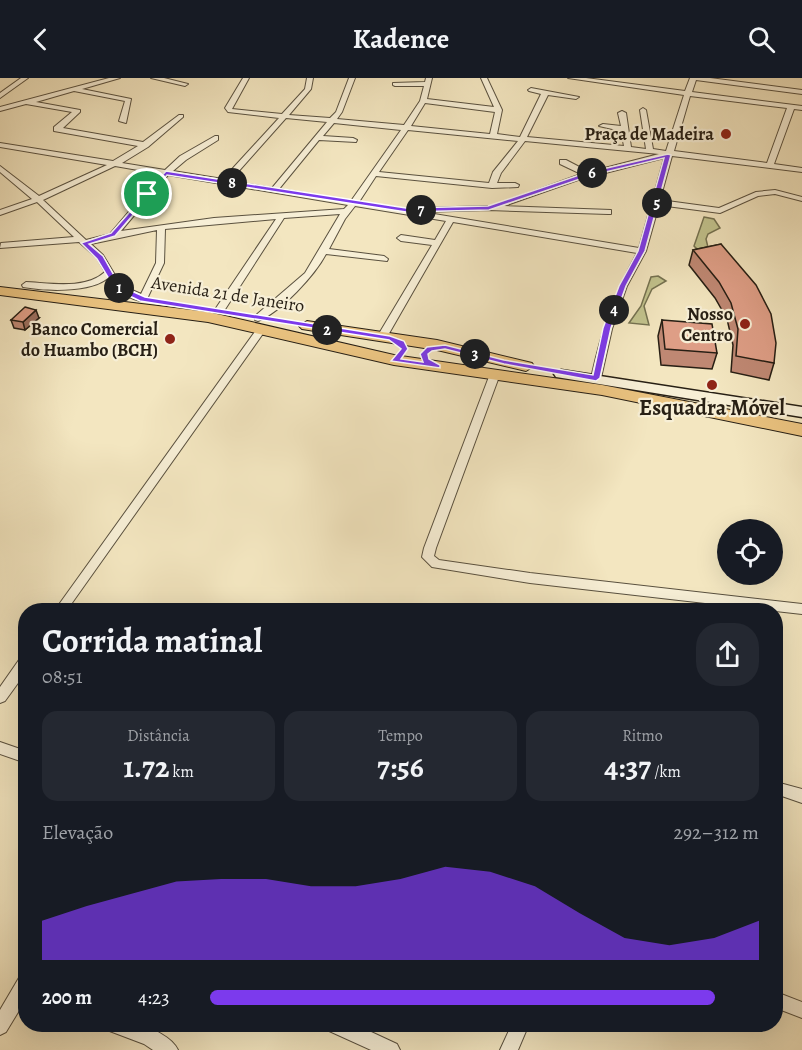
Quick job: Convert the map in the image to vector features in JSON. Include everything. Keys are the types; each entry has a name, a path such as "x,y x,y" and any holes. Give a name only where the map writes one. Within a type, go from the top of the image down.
{"main road":[{"name":"Avenida 21 de Janeiro","path":"0,283 143,299 219,311 394,360 602,390 750,418 802,432"},
{"name":"Avenida 21 de Janeiro","path":"0,291 386,337 445,347 561,374 802,422"},
{"path":"386,337 401,343 405,349 402,355 394,360"},
{"path":"437,367 425,360 424,354 430,349 445,347"},
{"path":"561,374 802,412"}],"street":[{"path":"0,96 25,78"},
{"path":"0,109 117,78"},
{"path":"154,78 185,84"},
{"path":"246,78 228,110 650,151 802,170"},
{"path":"225,182 308,89 310,78"},
{"path":"274,190 344,105 352,78"},
{"path":"484,78 499,110 493,135"},
{"path":"571,78 623,81 688,93 802,108"},
{"path":"596,378 607,328 622,286 642,251 669,154 694,78 802,92"},
{"path":"66,603 260,323 309,276 346,211 375,174 423,101 428,81 395,84"},
{"path":"72,89 129,100 123,121"},
{"path":"531,90 576,97"},
{"path":"492,186 497,172 516,151 545,93"},
{"path":"423,101 499,110"},
{"path":"26,102 78,111 57,129 145,145"},
{"path":"770,166 790,107"},
{"path":"643,110 650,151"},
{"path":"622,113 628,149"},
{"path":"0,213 39,200 115,166 181,116"},
{"path":"603,126 626,129"},
{"path":"113,235 166,173 183,158 215,138"},
{"path":"315,141 353,140"},
{"path":"315,141 341,147"},
{"path":"0,144 115,166 353,204 406,210 450,221 642,251"},
{"path":"489,208 587,174 669,154"},
{"path":"563,162 587,174"},
{"path":"0,168 39,200 100,257 117,287 143,299 160,263 161,227"},
{"path":"375,174 492,186 515,185"},
{"path":"657,202 720,211 756,194 775,192 802,199"},
{"path":"406,210 489,208 608,212"},
{"path":"1,246 81,241 161,227 346,211"},
{"path":"219,311 281,217"},
{"path":"386,337 450,221"},
{"path":"401,238 438,243"},
{"path":"324,251 384,259"},
{"path":"26,285 87,285 102,281 109,273"},
{"path":"495,374 428,557 436,564 530,578 749,603"},
{"path":"783,607 802,609"},
{"path":"0,697 18,672"},
{"path":"0,748 18,754"},
{"path":"783,790 802,796"},
{"path":"0,1026 18,1002"},
{"path":"783,1003 802,1010"},
{"path":"135,1032 149,1037 169,1050"},
{"path":"358,1032 391,1050"},
{"path":"509,1050 517,1032"}],"green space":[{"path":"704,217 714,219 720,228 708,234 706,239 712,264 694,246"},
{"path":"658,276 666,281 652,289 644,306 649,325 629,323 641,306 651,277"}],"building":[{"path":"721,244 756,285 771,314 776,343 774,363 736,356 738,329 731,303 719,282 693,250"},
{"path":"25,307 36,310 23,322 11,320"},
{"path":"662,320 712,324 717,353 665,349"}],"place":[{"name":"Praça de Madeira","path":"726,134"},
{"name":"Nosso Centro","path":"745,324"},
{"name":"Banco Comercial do Huambo (BCH)","path":"170,339"},
{"name":"Esquadra Móvel","path":"712,385"}],"route":[{"path":"668,155 642,251 622,286 607,328 596,378 561,374 445,347 435,347 424,354 428,363 437,367 394,360 402,355 405,349 401,343 390,338 143,299 123,291 113,282 100,257 84,243 113,235 147,194 166,173 353,204 406,210 489,208 587,174 668,155"}]}
